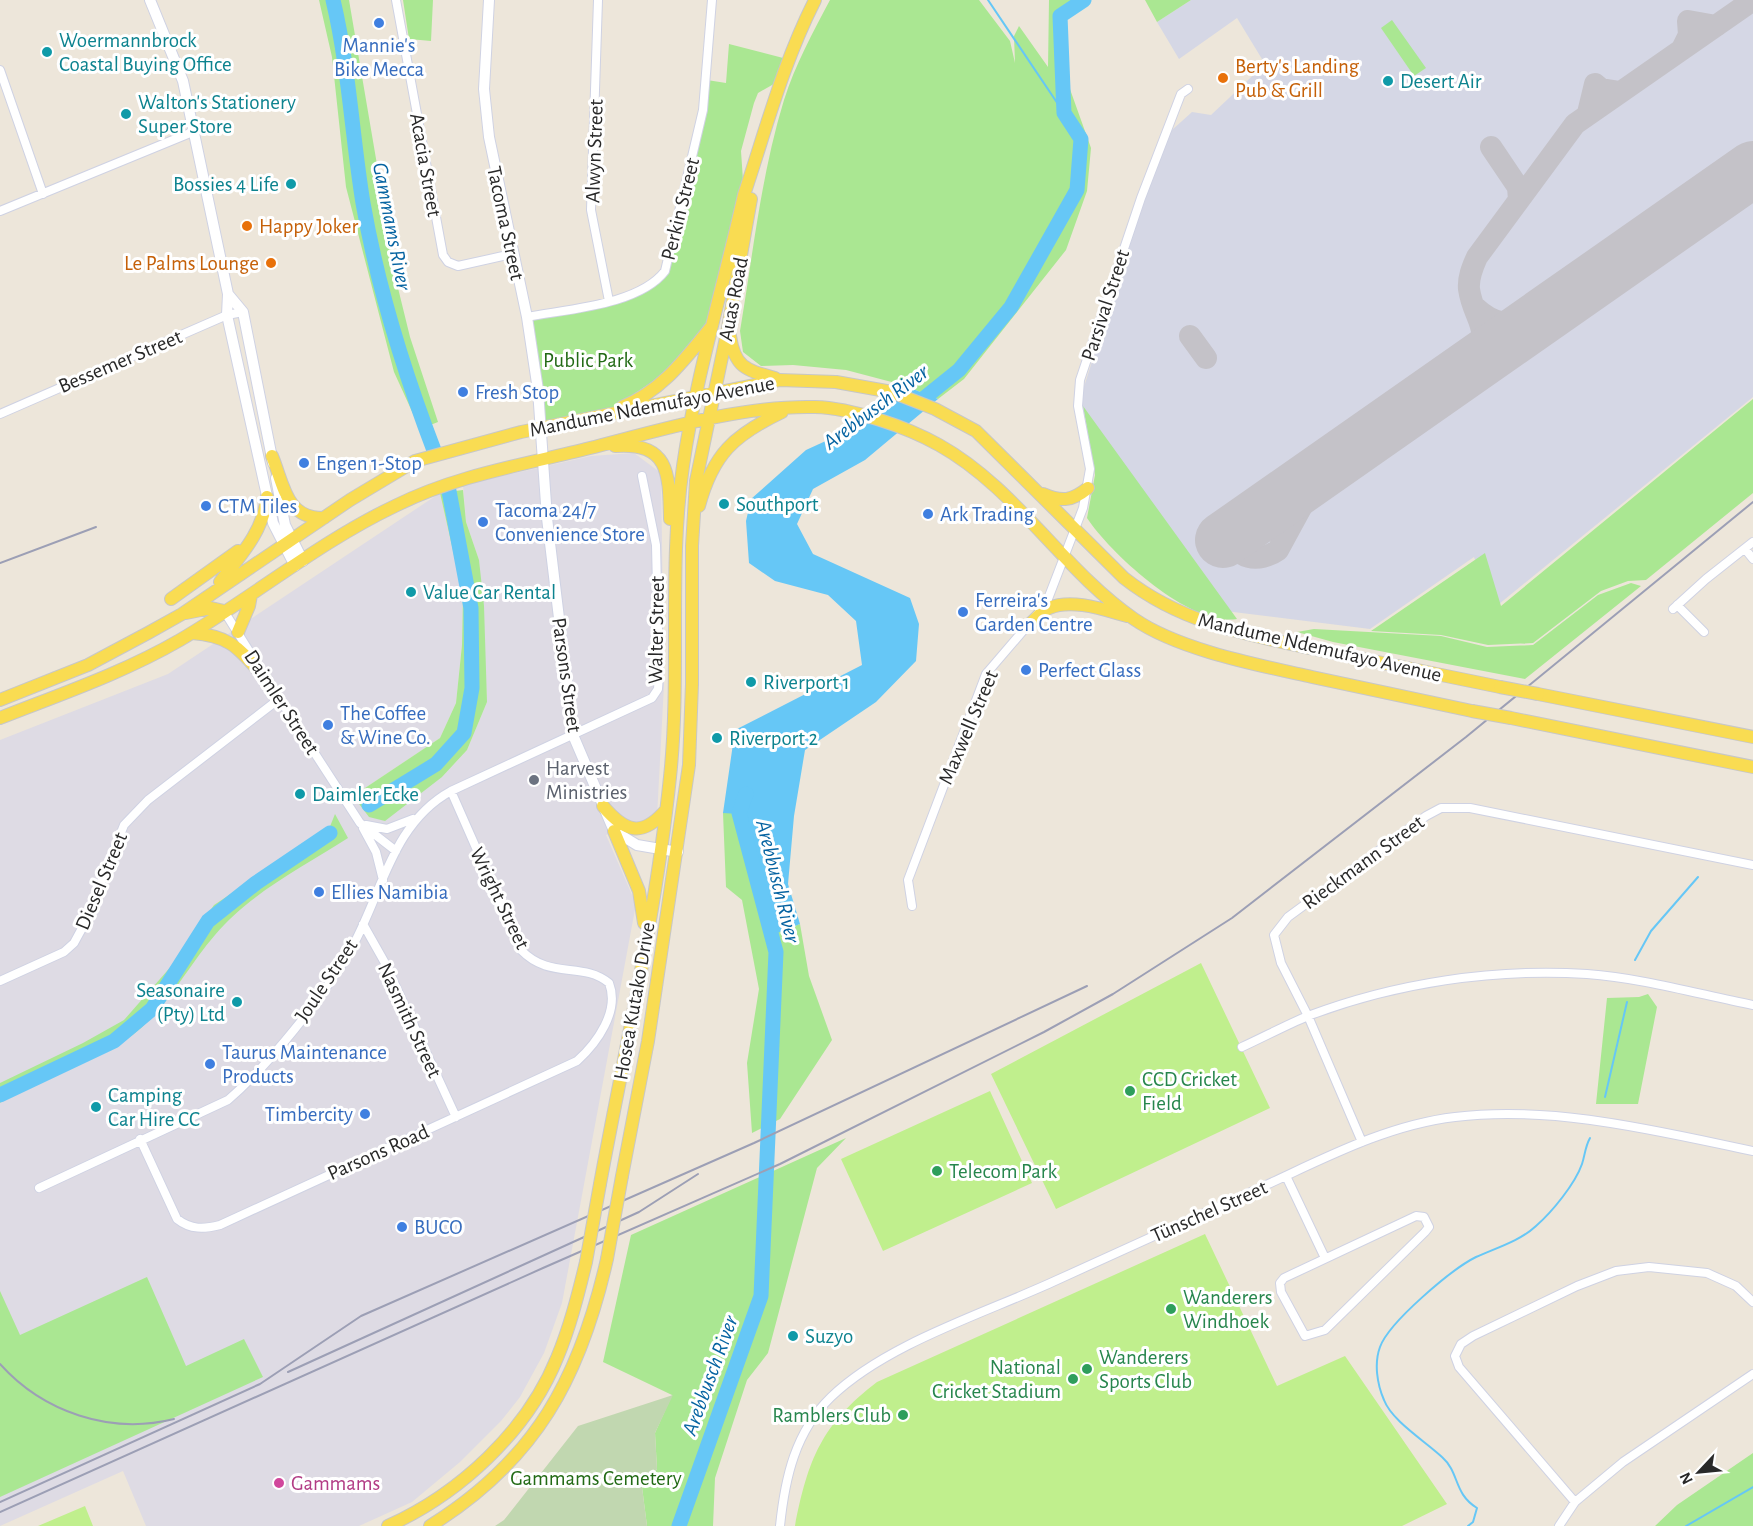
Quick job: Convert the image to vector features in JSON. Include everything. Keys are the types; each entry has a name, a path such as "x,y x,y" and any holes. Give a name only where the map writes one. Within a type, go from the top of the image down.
{"main road":[{"name":"Auas Road","path":"696,397 744,195 752,177 779,81 815,0"},
{"name":"Auas Road","path":"708,420 728,328 751,198 752,177"},
{"path":"601,416 647,394 671,376 715,321"},
{"path":"728,328 735,357 744,369 780,380"},
{"name":"Mandume Ndemufayo Avenue","path":"0,700 88,664 182,614 286,542 415,461 449,450 541,429 780,380 836,382 892,392 935,409 976,431 1074,530 1145,594 1176,611 1216,627 1753,737"},
{"name":"Hosea Kutako Drive","path":"388,1526 424,1506 475,1470 517,1423 542,1388 557,1359 571,1321 586,1262 645,939 666,810 673,735 676,517 689,425 696,397"},
{"name":"Mandume Ndemufayo Avenue","path":"0,718 120,675 192,633 389,508 435,487 592,448 619,439 708,420 792,408 818,407 912,431 980,471 1063,555 1131,617 1162,634 1235,659 1472,711 1753,767"},
{"path":"692,546 704,486 711,468 734,440 754,425 792,408"},
{"name":"Hosea Kutako Drive","path":"430,1526 465,1503 497,1476 547,1416 568,1380 593,1318 607,1259 648,1041 678,852 690,747 692,546 696,481 708,420"},
{"path":"592,448 637,444 653,452 666,469 669,481 673,616"},
{"path":"272,456 293,508 307,516 324,518"},
{"path":"1037,491 1066,501 1077,497 1088,488"},
{"path":"212,592 261,526 267,496"},
{"path":"171,599 249,544"},
{"path":"238,632 251,595"},
{"path":"1030,624 1048,609 1072,606 1088,606 1131,617"},
{"path":"182,614 211,608 224,611"},
{"path":"192,633 216,635 228,641 265,678"},
{"path":"88,664 110,663 120,675"},
{"path":"603,806 621,825 641,829 656,821 666,810"},
{"path":"614,831 639,891 645,939"}],"street":[{"path":"150,0 183,81 195,131 228,294 227,315 273,523 299,563"},
{"name":"Acacia Street","path":"396,0 443,255 452,266 458,266 512,254"},
{"name":"Tacoma Street","path":"489,0 484,89 492,155 527,317 541,444"},
{"name":"Alwyn Street","path":"598,0 591,210 609,301"},
{"name":"Perkin Street","path":"527,317 609,301 645,289 665,271 703,110 712,0"},
{"path":"0,70 43,194"},
{"name":"Parsival Street","path":"1074,530 1083,508 1090,469 1078,406 1080,380 1162,139 1181,94 1188,90"},
{"path":"0,210 195,131"},
{"path":"228,294 243,312 272,456 286,542"},
{"name":"Bessemer Street","path":"0,414 227,315 243,312"},
{"name":"Parsons Street","path":"541,444 573,735 614,831"},
{"name":"Walter Street","path":"573,735 652,698 658,689 656,545 642,476"},
{"name":"Maxwell Street","path":"912,906 908,880 978,693 992,666 1046,604 1074,530"},
{"path":"1704,632 1675,607 1753,542"},
{"path":"1745,549 1753,559"},
{"name":"Daimler Street","path":"224,611 360,823 376,852 384,880"},
{"name":"Diesel Street","path":"0,981 63,952 74,943 86,921 124,825 148,800 279,699"},
{"name":"Joule Street","path":"39,1188 228,1100 244,1086 296,1026 336,972 363,924 403,836 415,819 428,806 451,791 573,735"},
{"name":"Wright Street","path":"451,791 521,950 531,960 544,967 597,974 609,983"},
{"name":"Rieckmann Street","path":"1362,1142 1308,1016 1275,948 1274,935 1288,917 1413,824 1441,808 1470,808 1753,865"},
{"path":"360,823 387,829 415,819"},
{"name":"Daimler Street","path":"360,823 396,851"},
{"path":"614,831 637,846 678,852"},
{"name":"Nasmith Street","path":"363,924 385,963 456,1117"},
{"path":"1242,1047 1308,1016 1408,988 1452,980 1527,973 1589,974 1753,1005"},
{"name":"Parsons Road","path":"140,1139 177,1218 183,1223 202,1229 220,1225 577,1061 603,1030 611,1000 609,983"},
{"name":"Tünschel Street","path":"780,1526 790,1464 804,1431 817,1412 854,1378 872,1366 930,1337 1362,1142 1439,1120 1514,1114 1630,1126 1753,1151"},
{"path":"1286,1176 1325,1258"},
{"path":"1416,1216 1424,1217 1428,1221 1429,1227 1425,1232 1325,1330 1305,1336 1281,1292 1280,1283 1290,1273 1325,1258 1416,1216"},
{"path":"1575,1502 1459,1367 1455,1356 1461,1344 1522,1311 1616,1271 1649,1267 1707,1273 1736,1286 1753,1302"},
{"path":"1559,1526 1575,1502 1623,1461 1753,1374"}],"shaded area":[{"path":"1191,0 1753,0 1753,397 1493,609 1474,557 1370,629 1225,611 1078,406 1162,139 1192,112 1211,115 1265,64 1237,18 1179,59 1157,22"},
{"path":"634,453 661,473 664,685 657,817 606,835 636,904 562,1303 544,1353 520,1397 501,1421 460,1462 412,1502 359,1526 146,1526 123,1471 0,1526 0,740 168,674 440,493 463,595 462,645 456,703 440,738 353,796 442,777 467,750 487,702 479,560 466,522 463,485 591,456"}],"green space":[{"path":"319,0 349,0 398,288 410,337 438,422 420,429 394,372 346,187 332,57"},
{"path":"403,0 433,0 431,41 409,39"},
{"path":"830,0 979,0 1010,41 1015,63 1014,36 1019,26 1048,67 1049,0 1090,0 1064,16 1063,50 1066,78 1091,148 1087,191 1066,250 964,379 938,399 903,385 846,370 793,365 761,366 743,352 740,331 763,186 776,128 793,74"},
{"path":"1145,0 1191,0 1157,22"},
{"path":"1392,20 1426,68 1414,76 1381,28"},
{"name":"Public Park","path":"729,44 787,59 779,81 758,93 754,103 741,151 744,195 715,321 670,370 601,416 541,429 527,317 645,289 665,271 707,80 726,83"},
{"path":"1753,399 1753,493 1646,580 1628,581 1601,591 1533,643 1488,645 1441,635 1371,631 1485,553 1501,606"},
{"path":"1083,406 1237,619 1218,618 1197,612 1175,600 1133,568 1098,533 1087,518 1095,475"},
{"path":"463,490 466,522 479,560 484,606 487,702 467,750 442,777 385,821 369,817 353,796 440,738 456,703 462,645 463,595 440,493"},
{"path":"1631,583 1641,586 1525,679 1333,642 1297,632 1314,629 1441,636 1487,647 1533,645 1598,595"},
{"path":"723,813 739,813 772,934 800,924 809,976 832,1040 780,1119 752,1133 747,1063 759,989 742,900 726,887"},
{"path":"335,814 348,838 244,906 215,935 171,995 141,1028 108,1050 34,1082 0,1103 0,1083 83,1043 124,1020 174,963 214,905 329,829"},
{"name":"CCD Cricket Field","path":"1201,963 1270,1108 1056,1209 991,1074"},
{"path":"1648,994 1657,1007 1638,1104 1596,1104 1607,998 1639,997"},
{"name":"Telecom Park","path":"990,1091 1032,1183 883,1251 841,1159"},
{"path":"846,1138 817,1168 768,1353 747,1380 715,1478 713,1526 647,1526 642,1487 657,1469 655,1433 672,1395 603,1362 631,1235"},
{"name":"Wanderers Sports Club","path":"1205,1234 1277,1386 1345,1356 1447,1504 1402,1526 795,1526 806,1481 820,1445 830,1428 843,1413 877,1382"},
{"path":"147,1277 186,1366 244,1339 263,1377 0,1497 0,1291 20,1335"},
{"name":"Gammams Cemetery","path":"673,1395 655,1433 657,1469 642,1487 647,1526 495,1526 504,1520 578,1426"},
{"path":"1753,1453 1753,1526 1655,1526 1677,1505"},
{"path":"85,1506 93,1526 38,1526"}],"water":[{"path":"903,385 938,399 865,460 813,489 797,524 813,554 910,598 919,624 916,661 876,702 805,750 794,816 788,884 800,924 772,935 739,814 723,813 735,730 862,665 856,621 828,595 775,581 749,563 746,521 751,499 806,450 865,423"}],"waterway":[{"name":"Gammams River","path":"333,0 347,76 363,203 376,267 403,361 435,453"},
{"path":"988,0 1064,113"},
{"name":"Arebbusch River","path":"913,407 959,370 1011,307 1077,190 1081,139 1064,113 1060,16 1084,0"},
{"name":"Gammams River","path":"369,805 436,764 464,733 472,688 471,608 449,491"},
{"name":"Arebbusch River","path":"679,1526 761,1296 776,952 739,813 746,794"},
{"name":"Gammams River","path":"0,1095 114,1041 152,1009 208,921 256,883 330,833"},
{"path":"1635,960 1651,931 1698,877"},
{"path":"1605,1097 1627,1002"},
{"path":"1468,1526 1473,1522 1477,1508 1464,1496 1448,1463 1401,1423 1384,1400 1377,1374 1380,1347 1395,1324 1422,1297 1452,1273 1476,1257 1523,1236 1542,1220 1556,1206 1574,1180 1590,1138"},
{"path":"1686,1526 1753,1487"}],"taxiway":[{"path":"1467,368 1476,355 1483,336 1469,289 1475,261 1575,124 1753,0"},
{"path":"1682,49 1689,35 1688,21 1716,26"},
{"path":"1588,113 1595,84 1601,89 1620,92"},
{"path":"1491,147 1518,187 1519,200"},
{"path":"1476,308 1489,318 1502,323 1532,322"},
{"path":"1190,336 1206,358"},
{"path":"1232,533 1237,549 1249,557 1263,557 1278,550 1321,471"}],"runway":[{"path":"1223,540 1753,169"}],"railway":[{"path":"0,1512 780,1164 1044,1032 1113,994 1232,918 1466,737 1753,502"},
{"path":"0,563 96,527"},
{"path":"0,1502 260,1384 361,1316 754,1143 1087,986"},
{"path":"288,1372 639,1212 698,1174"},
{"path":"0,1364 36,1395 79,1416 126,1424 174,1419"}],"place":[{"name":"Mannie's Bike Mecca","path":"379,23"},
{"name":"Woermannbrock Coastal Buying Office","path":"47,52"},
{"name":"Berty's Landing Pub & Grill","path":"1223,78"},
{"name":"Desert Air","path":"1388,81"},
{"name":"Walton's Stationery Super Store","path":"126,114"},
{"name":"Bossies 4 Life","path":"291,184"},
{"name":"Happy Joker","path":"247,226"},
{"name":"Le Palms Lounge","path":"271,263"},
{"name":"Fresh Stop","path":"463,392"},
{"name":"Engen 1-Stop","path":"304,463"},
{"name":"Southport","path":"724,504"},
{"name":"CTM Tiles","path":"206,506"},
{"name":"Ark Trading","path":"928,514"},
{"name":"Tacoma 24/7 Convenience Store","path":"483,522"},
{"name":"Value Car Rental","path":"411,592"},
{"name":"Ferreira's Garden Centre","path":"963,612"},
{"name":"Perfect Glass","path":"1026,670"},
{"name":"Riverport 1","path":"751,682"},
{"name":"The Coffee & Wine Co.","path":"328,725"},
{"name":"Riverport 2","path":"717,738"},
{"name":"Harvest Ministries","path":"534,780"},
{"name":"Daimler Ecke","path":"300,794"},
{"name":"Ellies Namibia","path":"319,892"},
{"name":"Seasonaire (Pty) Ltd","path":"237,1002"},
{"name":"Taurus Maintenance Products","path":"210,1064"},
{"name":"CCD Cricket Field","path":"1130,1091"},
{"name":"Camping Car Hire CC","path":"96,1107"},
{"name":"Timbercity","path":"365,1114"},
{"name":"Telecom Park","path":"937,1171"},
{"name":"BUCO","path":"402,1227"},
{"name":"Wanderers Windhoek","path":"1171,1309"},
{"name":"Suzyo","path":"793,1336"},
{"name":"Wanderers Sports Club","path":"1087,1369"},
{"name":"National Cricket Stadium","path":"1073,1379"},
{"name":"Ramblers Club","path":"903,1415"},
{"name":"Gammams","path":"279,1483"}]}
